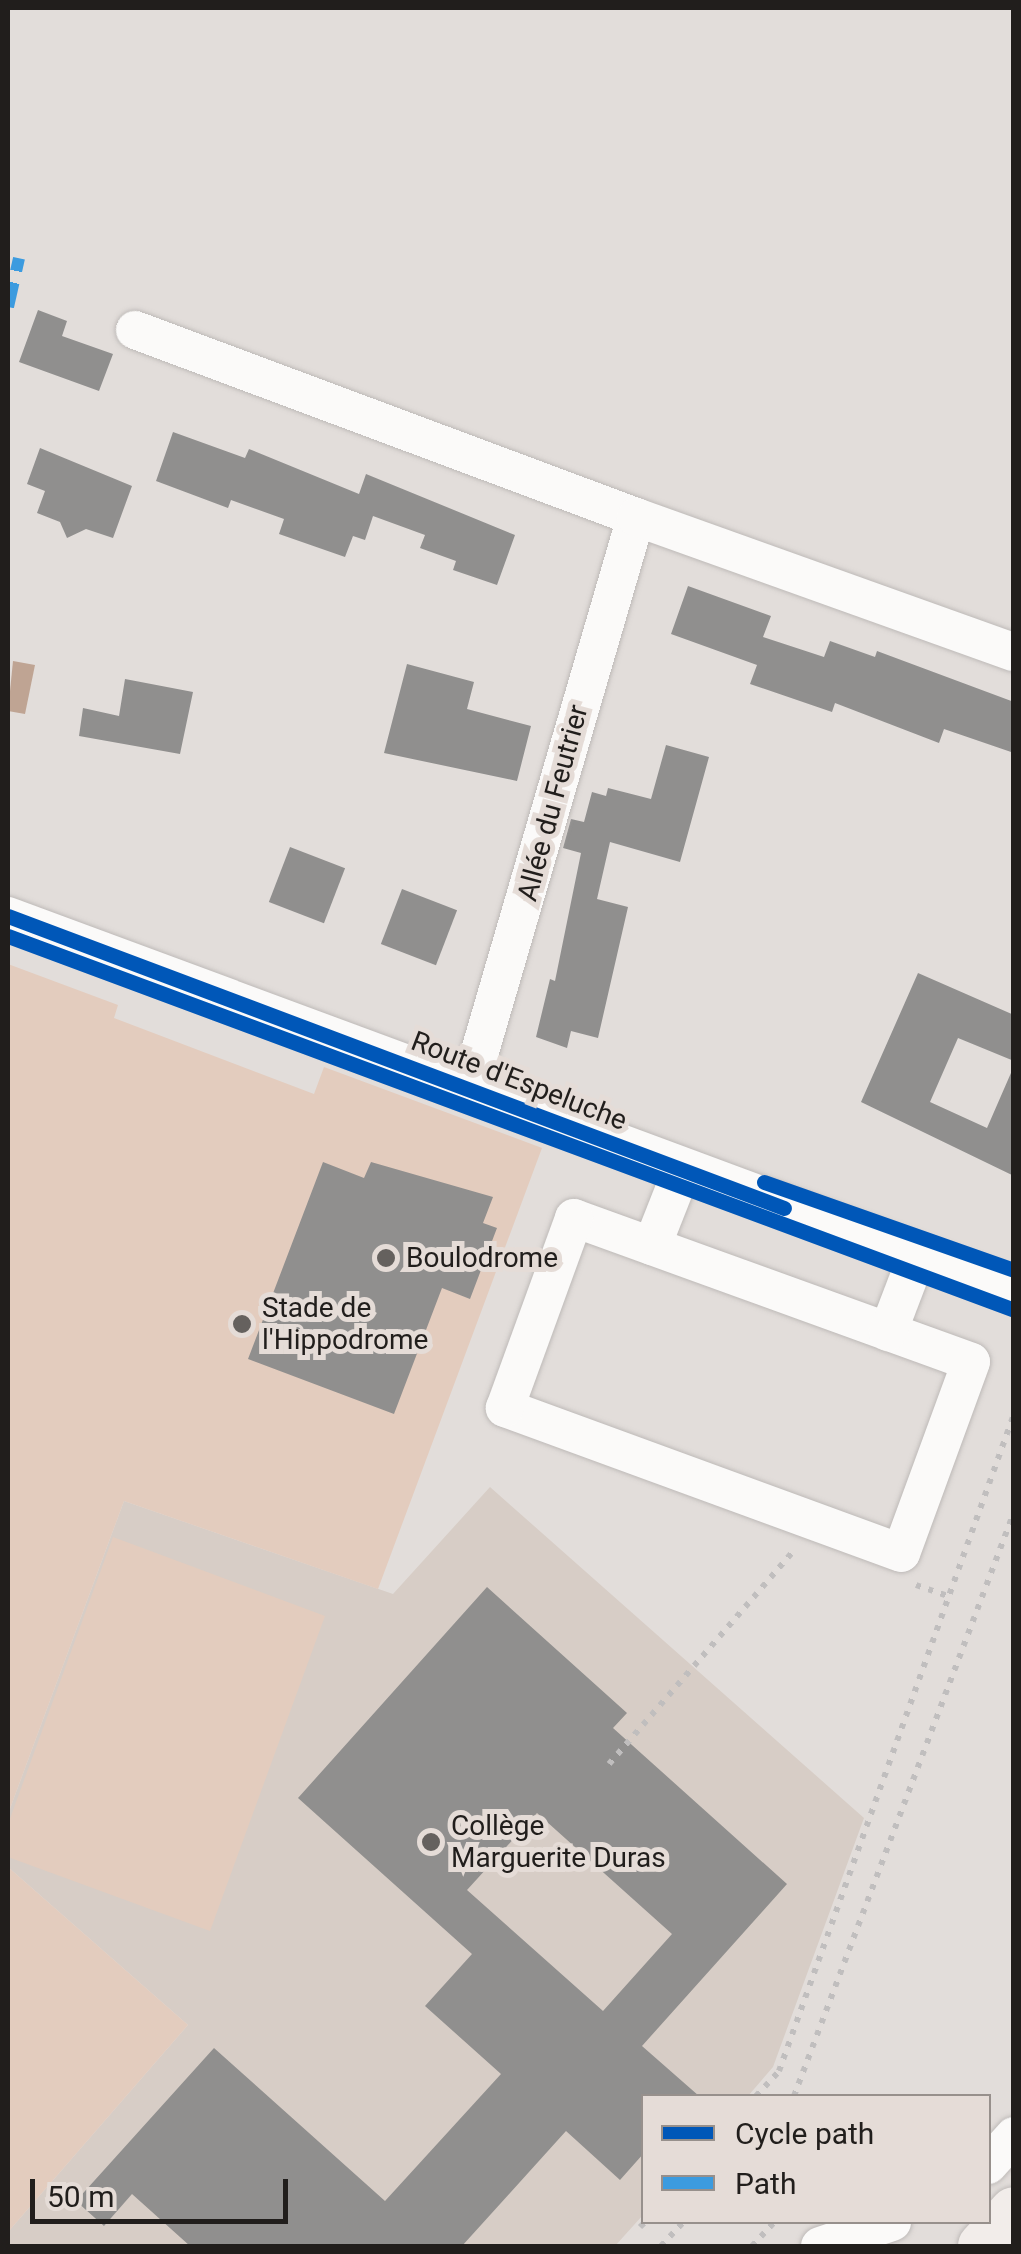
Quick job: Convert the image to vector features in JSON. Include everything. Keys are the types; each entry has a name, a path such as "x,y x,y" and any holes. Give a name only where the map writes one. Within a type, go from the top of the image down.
{"main road":[{"path":"982,2246 1014,2211"}],"street":[{"path":"135,330 636,517 1014,652"},
{"name":"Allée du Feutrier","path":"469,1089 636,517"},
{"name":"Route d'Espeluche","path":"8,916 682,1170 1014,1289"},
{"path":"652,1246 682,1170"},
{"path":"574,1218 652,1246 971,1362 901,1553 505,1408 574,1218"},
{"path":"888,1332 917,1256"},
{"path":"991,2162 1014,2136"},
{"path":"820,2246 886,2224"}],"path":[{"path":"758,2094 779,2070 1014,1414"},
{"path":"795,2094 1014,1512"},
{"path":"609,1764 799,1544"},
{"path":"661,2246 681,2224"},
{"path":"752,2246 772,2224"}],"shaded area":[{"path":"13,661 35,665 25,714 8,711"},
{"name":"Stade de l'Hippodrome","path":"8,964 118,1005 114,1018 314,1094 324,1067 542,1148 378,1589 124,1501 8,1814"},
{"name":"Collège Marguerite Duras","path":"490,1487 864,1818 773,2067 750,2094 641,2094 641,2217 615,2246 8,2246 8,2232 188,2025 8,1867 8,1814 124,1501 393,1594"},
{"path":"113,1537 325,1616 210,1931 8,1857 8,1824"},
{"path":"8,1867 188,2025 8,2232"}],"building":[{"path":"38,310 67,321 62,336 113,354 99,391 19,362"},
{"path":"173,432 245,458 249,449 359,494 366,474 515,535 497,585 453,570 456,561 420,548 425,535 373,516 365,540 353,536 345,557 279,534 284,519 231,500 228,508 156,481"},
{"path":"40,448 132,486 113,538 86,529 67,538 60,522 37,513 45,491 27,484"},
{"path":"688,586 771,616 763,637 824,657 830,641 875,657 877,651 1014,702 1014,753 944,729 939,743 835,703 832,712 750,684 757,665 671,634"},
{"path":"407,664 474,682 467,709 531,726 517,781 384,753"},
{"path":"125,679 193,692 180,754 79,736 83,708 119,716"},
{"path":"666,745 709,757 680,862 610,842 597,899 628,907 598,1038 571,1031 567,1048 536,1037 550,979 555,981 581,853 563,848 571,819 584,822 592,792 606,796 608,788 651,799"},
{"path":"290,847 345,868 324,923 269,902"},
{"path":"402,889 457,910 436,965 381,944"},
{"path":"918,973 1014,1015 1014,1061 958,1038 930,1102 987,1128 1014,1066 1014,1176 861,1102"},
{"name":"Boulodrome","path":"323,1162 364,1178 371,1162 493,1197 483,1223 497,1228 470,1299 442,1288 394,1414 248,1359"},
{"path":"487,1587 627,1713 613,1728 787,1884 642,2046 697,2094 641,2094 641,2156 620,2180 566,2131 462,2246 190,2246 132,2194 104,2226 76,2201 214,2048 385,2201 501,2074 425,2006 472,1954 298,1798","holes":["537,1813 672,1934 603,2011 467,1890"]}],"marked path":[{"path":"8,307 19,258"}],"cycle path":[{"path":"8,916 784,1208"},
{"path":"8,936 1014,1310"},
{"path":"764,1182 1014,1270"}],"place":[{"name":"Boulodrome","path":"386,1258"},
{"name":"Stade de l'Hippodrome","path":"242,1324"},
{"name":"Collège Marguerite Duras","path":"431,1842"}]}
